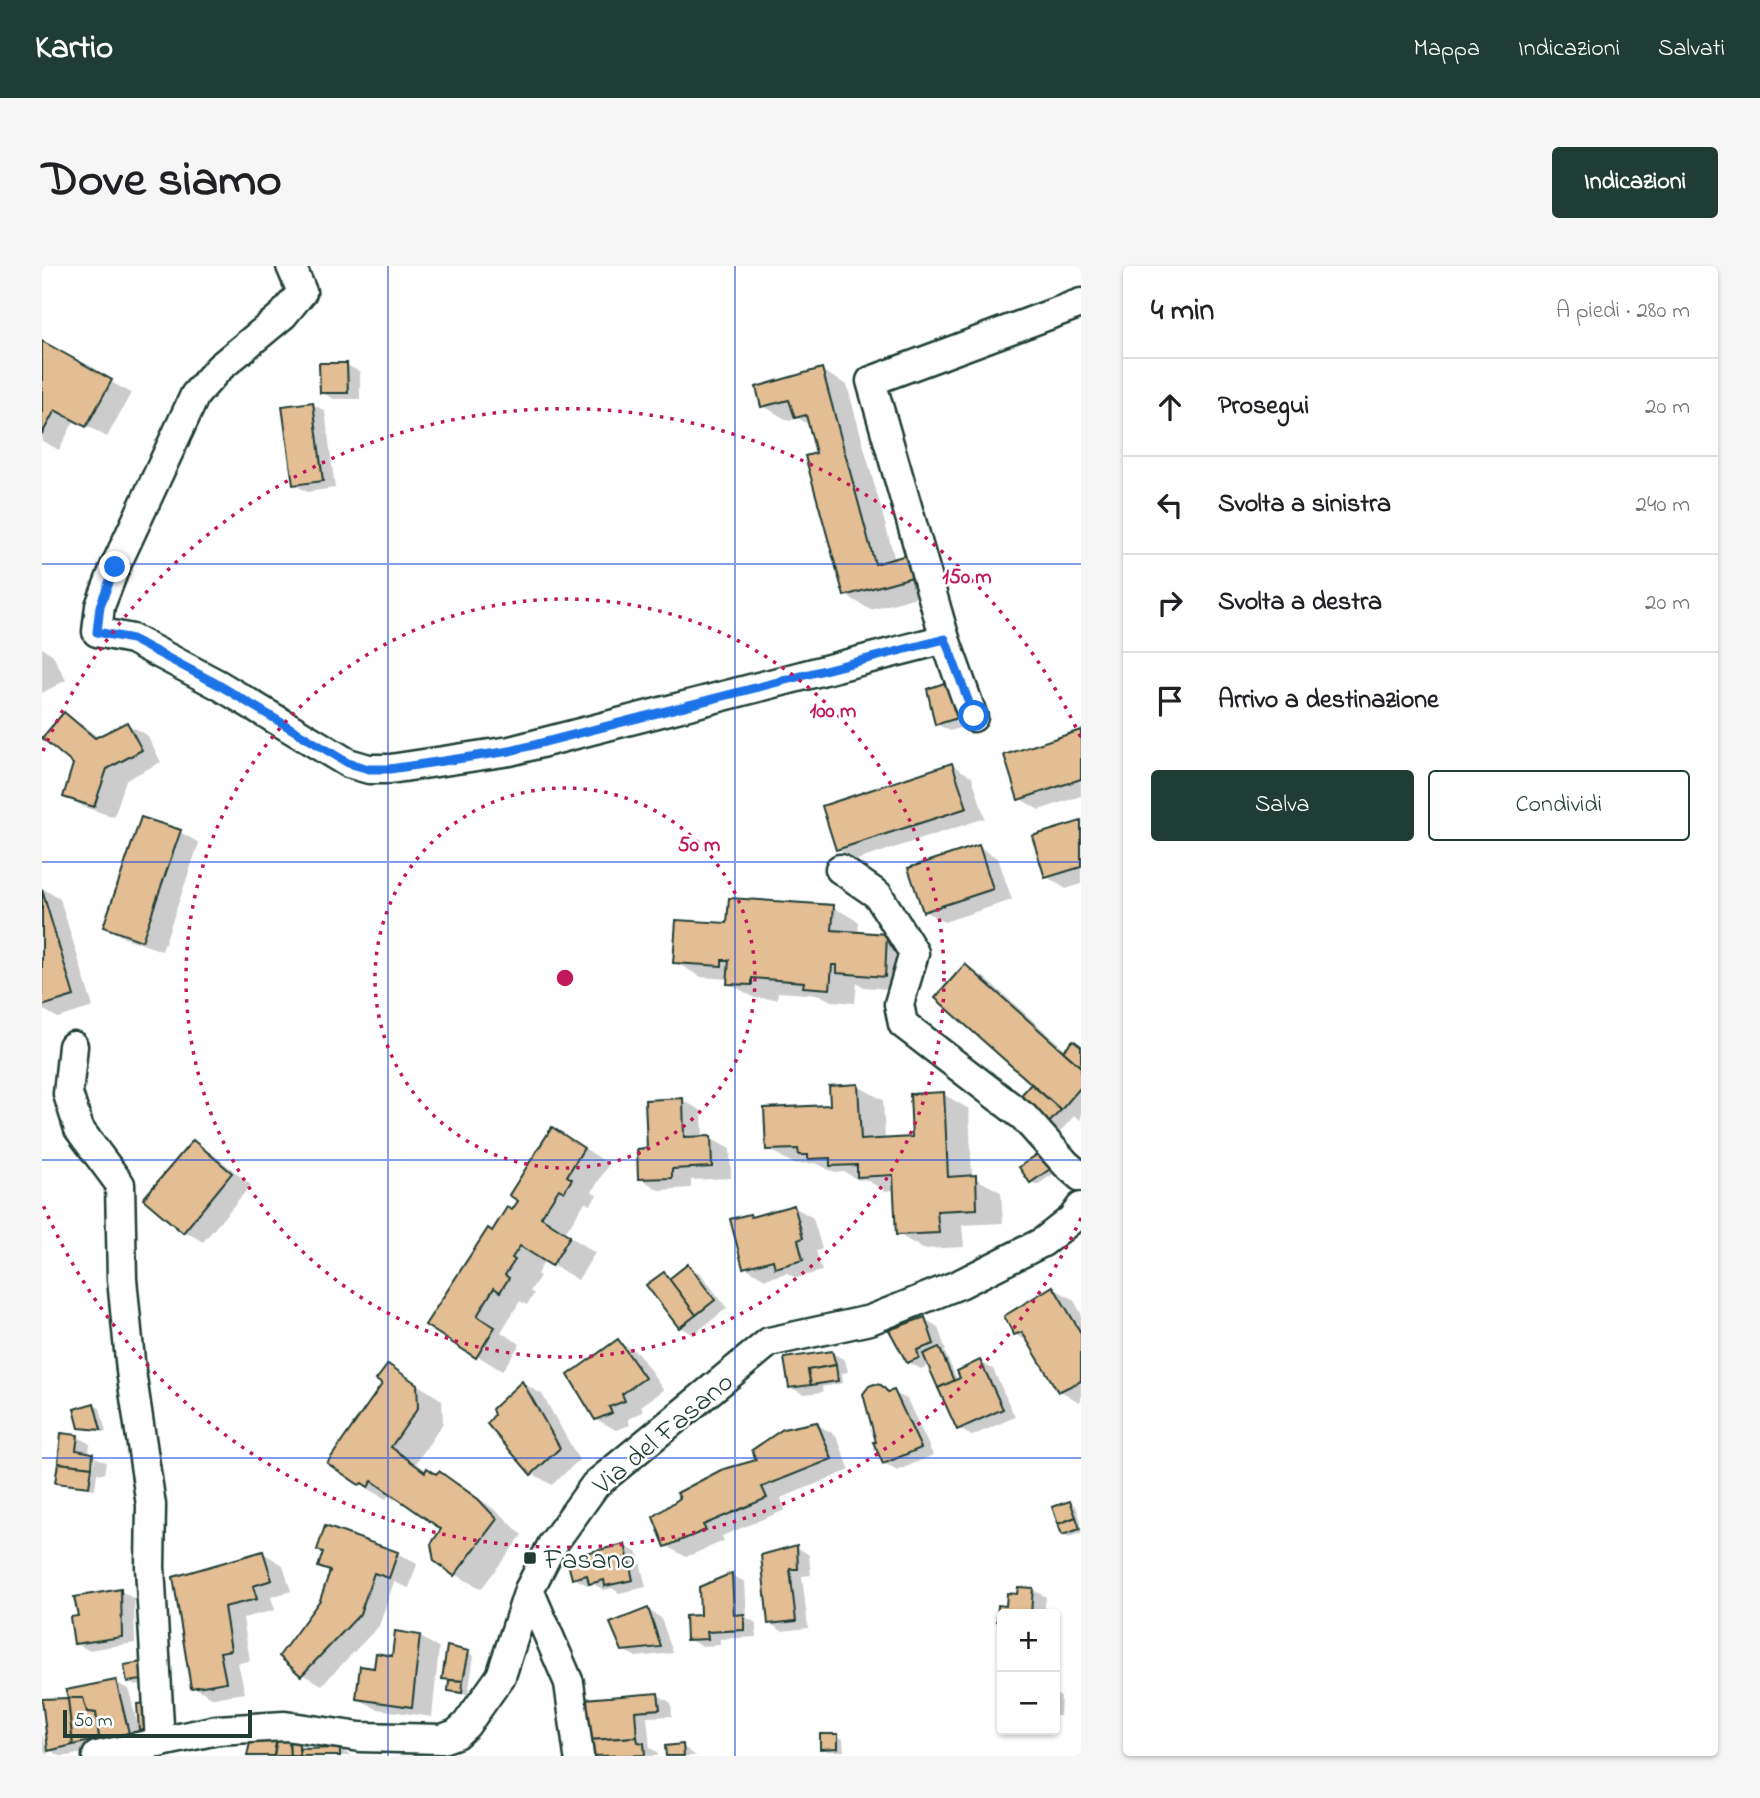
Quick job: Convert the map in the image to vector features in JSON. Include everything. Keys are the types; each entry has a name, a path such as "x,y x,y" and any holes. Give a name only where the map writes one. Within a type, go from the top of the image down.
{"street":[{"path":"291,266 302,292 283,315 219,368 195,395 115,567 100,606 97,632 132,639 219,685 348,763 369,769 390,769 510,751 945,639"},
{"path":"974,716 945,639 872,381 1081,303"},
{"path":"840,869 878,895 914,953 900,1004 903,1024 1024,1117 1081,1177"},
{"path":"73,1046 68,1094 79,1129 120,1184 122,1279 131,1371 151,1504 150,1567 160,1742"},
{"name":"Via del Fasano","path":"97,1756 217,1730 285,1726 360,1737 442,1739 456,1734 466,1725 501,1676 529,1590 552,1545 595,1485 769,1342 870,1320 960,1284 1043,1242 1072,1219 1081,1207"},
{"path":"529,1590 569,1683 579,1756"}],"building":[{"path":"42,341 112,380 86,427 55,410 42,434"},
{"path":"319,363 347,363 348,393 320,393"},
{"path":"822,368 875,564 910,554 916,576 844,596 805,456 816,453 806,415 795,418 789,400 761,407 756,387"},
{"path":"313,402 323,481 293,485 282,406"},
{"path":"953,680 964,716 935,725 927,689"},
{"path":"64,712 95,738 127,722 142,750 107,769 94,807 63,797 73,764 42,738"},
{"path":"1081,730 1081,779 1018,800 1004,755"},
{"path":"952,763 967,808 836,850 822,806"},
{"path":"141,817 181,830 142,941 103,927"},
{"path":"1081,821 1081,867 1045,878 1032,836"},
{"path":"979,845 993,889 923,912 908,868"},
{"path":"42,890 74,996 42,1006"},
{"path":"729,898 834,905 832,930 887,934 885,977 837,973 837,965 832,965 830,989 803,987 804,982 752,978 752,985 727,984 729,960 722,960 722,966 673,963 676,920 727,923"},
{"path":"965,964 1081,1067 1081,1087 1061,1110 935,998"},
{"path":"1073,1040 1081,1046 1081,1067 1063,1051"},
{"path":"858,1084 861,1140 912,1137 910,1094 944,1092 948,1177 976,1175 977,1209 937,1211 939,1233 896,1235 893,1175 857,1177 857,1165 830,1166 830,1158 808,1159 808,1155 799,1155 798,1149 766,1150 764,1108 830,1105 829,1086"},
{"path":"1031,1084 1061,1110 1046,1126 1017,1100"},
{"path":"683,1098 684,1137 711,1136 712,1167 672,1169 672,1178 638,1179 637,1149 647,1148 645,1100"},
{"path":"552,1127 584,1148 567,1176 572,1179 564,1192 559,1189 541,1217 570,1236 552,1266 520,1246 505,1275 509,1278 500,1292 494,1288 477,1316 495,1327 476,1358 425,1325 488,1228 492,1231 507,1207 512,1210 518,1201 509,1195"},
{"path":"193,1140 232,1173 183,1233 143,1199"},
{"path":"1042,1151 1053,1167 1030,1183 1019,1167"},
{"path":"794,1205 803,1238 798,1240 803,1260 775,1268 773,1260 743,1268 730,1219 750,1214 751,1217"},
{"path":"688,1264 715,1300 696,1315 669,1279"},
{"path":"664,1272 696,1315 679,1328 646,1285"},
{"path":"1053,1286 1081,1333 1081,1381 1058,1392 1022,1332 1014,1335 1004,1316"},
{"path":"925,1317 934,1344 917,1350 919,1358 907,1363 889,1330"},
{"path":"618,1339 645,1378 622,1394 625,1401 609,1407 612,1413 595,1420 568,1375"},
{"path":"939,1347 954,1381 938,1388 923,1354"},
{"path":"832,1351 836,1365 808,1370 811,1385 789,1388 784,1358"},
{"path":"980,1360 1003,1409 957,1430 938,1388 960,1378 957,1371"},
{"path":"388,1364 417,1384 418,1408 391,1447 425,1472 427,1468 436,1474 439,1471 478,1499 497,1519 454,1576 434,1561 431,1544 441,1529 372,1481 368,1487 362,1483 359,1485 327,1463 382,1384 376,1380"},
{"path":"836,1365 838,1381 811,1385 808,1370"},
{"path":"522,1381 560,1448 531,1475 487,1424 494,1415 492,1409"},
{"path":"874,1384 881,1385 888,1392 894,1390 921,1448 883,1464 873,1442 876,1442 863,1394"},
{"path":"94,1403 101,1430 79,1428 74,1409"},
{"path":"817,1422 832,1459 762,1487 767,1498 703,1525 706,1530 665,1547 653,1517 680,1498 677,1493 721,1470 756,1460 752,1450 783,1429"},
{"path":"61,1433 78,1435 76,1450 93,1453 92,1467 58,1463"},
{"path":"58,1463 92,1467 89,1487 55,1483"},
{"path":"1070,1501 1076,1517 1058,1524 1052,1507"},
{"path":"1076,1517 1080,1529 1062,1535 1058,1524"},
{"path":"325,1526 398,1552 389,1578 374,1573 360,1614 301,1676 279,1656 320,1600 330,1571 318,1567 323,1552 317,1550"},
{"path":"625,1544 633,1580 605,1586 604,1580 589,1584 587,1575 572,1579 568,1563 582,1560 581,1554"},
{"path":"797,1545 798,1569 790,1569 796,1621 768,1624 761,1555"},
{"path":"263,1551 272,1580 253,1586 257,1599 224,1607 231,1650 220,1652 226,1682 191,1688 173,1577"},
{"path":"732,1573 734,1615 744,1614 744,1630 707,1632 708,1639 686,1640 685,1616 700,1615 699,1587"},
{"path":"1018,1587 1033,1588 1031,1609 998,1609 998,1605 1006,1606 1007,1593 1017,1594"},
{"path":"121,1589 122,1637 74,1644 70,1617 78,1616 74,1597"},
{"path":"648,1608 661,1647 622,1651 610,1623"},
{"path":"395,1631 420,1635 412,1707 356,1699 360,1666 374,1668 376,1653 392,1656"},
{"path":"447,1646 469,1651 463,1681 442,1679"},
{"path":"148,1661 151,1679 127,1682 124,1665"},
{"path":"116,1680 129,1733 99,1739 96,1713 87,1712 83,1698 68,1698 66,1690"},
{"path":"449,1680 463,1681 462,1693 448,1691"},
{"path":"658,1693 660,1709 635,1711 637,1737 590,1740 584,1699"},
{"path":"68,1698 73,1745 48,1751 42,1699"},
{"path":"68,1698 83,1698 87,1712 96,1713 99,1739 73,1745"},
{"path":"150,1703 152,1727 139,1730 137,1704"},
{"path":"820,1734 838,1734 838,1748 820,1749"},
{"path":"637,1737 638,1742 644,1743 645,1755 592,1756 590,1740"},
{"path":"251,1738 277,1738 274,1756 247,1756"},
{"path":"277,1738 289,1738 290,1756 274,1756"},
{"path":"289,1738 298,1738 300,1756 290,1756"},
{"path":"683,1744 684,1756 666,1756 665,1746"},
{"path":"340,1748 340,1756 300,1756 299,1749"}],"place":[{"name":"Fasano","path":"530,1558"}],"route":[{"path":"115,567 100,606 97,632 132,639 219,685 348,763 369,769 390,769 510,751 945,639 974,716"}]}
